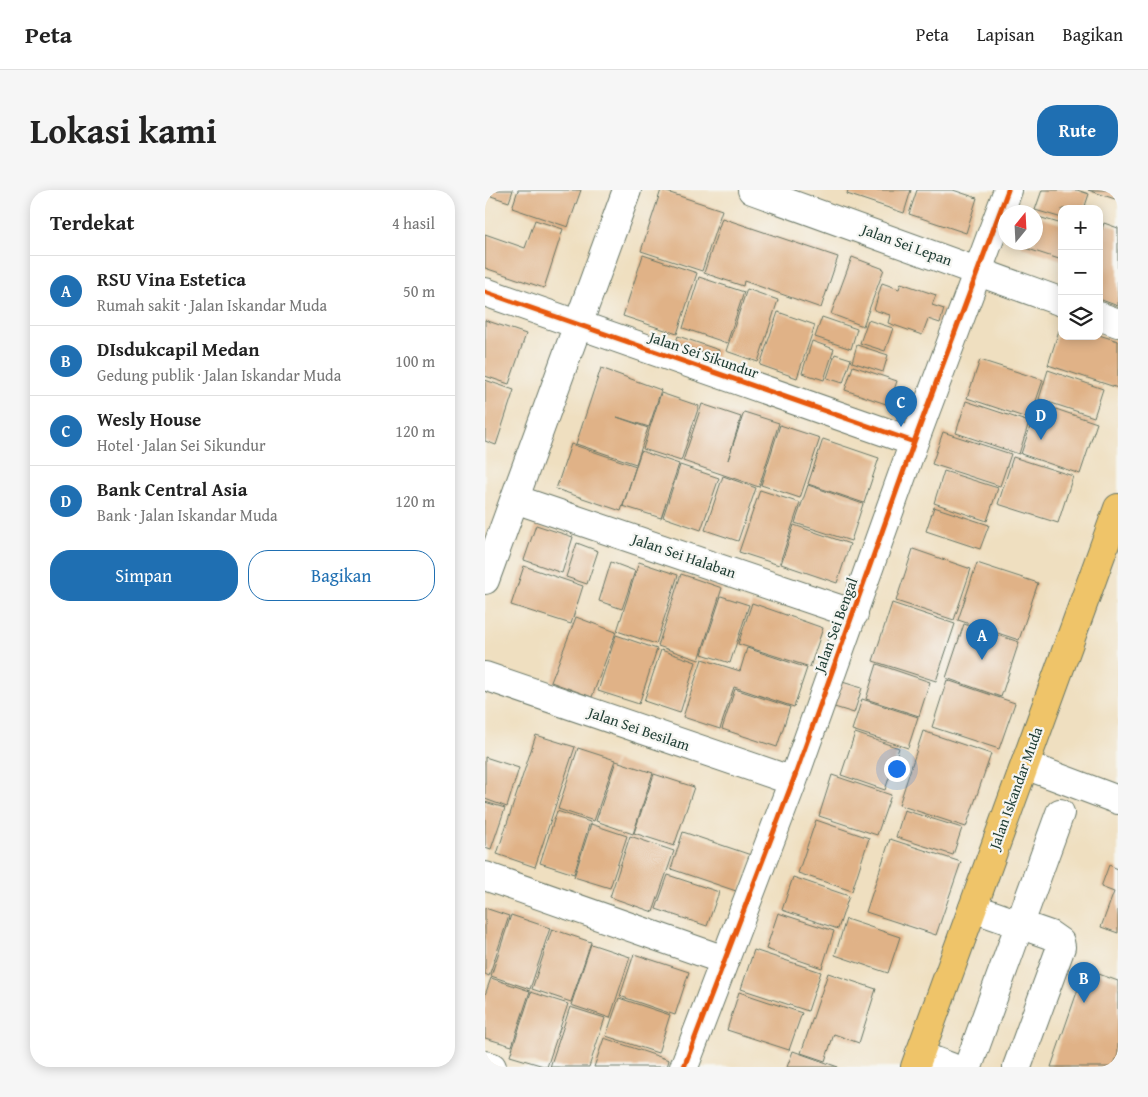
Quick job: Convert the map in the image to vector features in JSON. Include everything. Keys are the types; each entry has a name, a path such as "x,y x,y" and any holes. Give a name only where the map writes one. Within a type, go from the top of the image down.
{"main road":[{"name":"Jalan Iskandar Muda","path":"917,1061 1118,508"}],"street":[{"path":"485,580 627,190"},
{"name":"Jalan Sei Lepan","path":"752,190 817,200 977,271 1058,301"},
{"name":"Jalan Sei Bengal","path":"684,1067 793,781 914,442 1008,190"},
{"name":"Jalan Sei Sikundur","path":"485,292 914,442"},
{"path":"1103,317 1118,323"},
{"name":"Jalan Sei Halaban","path":"515,499 854,614"},
{"name":"Jalan Sei Besilam","path":"485,676 793,781"},
{"path":"1025,765 1118,800"},
{"path":"968,1067 1060,812"},
{"path":"485,876 724,960"},
{"path":"973,908 1050,935 1060,942 1061,947 1017,1067"},
{"path":"917,1061 951,1067"},
{"path":"485,1065 491,1067"}],"building":[{"path":"485,190 513,190 509,202 485,194"},
{"path":"518,190 581,190 568,227 512,208"},
{"path":"661,190 722,210 702,271 641,251"},
{"path":"848,190 911,190 904,213 847,194"},
{"path":"917,190 953,190 977,198 966,233 909,214"},
{"path":"1042,190 1077,190 1089,194 1085,205 1058,205 1058,217 1043,212 1043,205 1037,205"},
{"path":"1088,190 1118,190 1118,191 1115,199"},
{"path":"722,218 838,257 821,308 744,281 743,286 704,273"},
{"path":"1043,218 1058,223 1058,259 1031,250 1043,250"},
{"path":"535,220 563,229 544,288 485,268 485,234 525,248"},
{"path":"1104,223 1118,228 1118,306 1103,300"},
{"path":"643,255 697,273 677,334 623,316"},
{"path":"852,257 884,269 863,326 831,314"},
{"path":"699,277 744,292 727,343 683,328"},
{"path":"882,283 899,289 901,283 936,295 932,305 944,309 940,323 928,319 922,335 888,323 890,315 874,310"},
{"path":"747,289 778,300 758,362 726,351"},
{"path":"778,312 815,325 797,378 760,365"},
{"path":"822,317 857,329 851,349 815,337"},
{"path":"485,320 526,334 509,384 485,376"},
{"path":"868,320 893,328 885,351 860,343"},
{"path":"1058,333 1058,340 1103,340 1103,336 1118,341 1118,388 1048,365"},
{"path":"678,336 719,350 712,368 672,354"},
{"path":"812,341 834,349 824,380 802,373"},
{"path":"857,345 888,355 883,372 852,362"},
{"path":"835,354 851,359 843,383 827,378"},
{"path":"980,360 1043,380 1030,419 967,398"},
{"path":"853,366 897,381 889,405 845,390"},
{"path":"601,368 661,390 649,427 617,417 648,428 636,464 576,444"},
{"path":"1048,370 1103,389 1094,417 1039,399"},
{"path":"485,380 514,390 496,445 485,441"},
{"path":"661,393 699,406 681,461 643,449"},
{"path":"966,401 1029,422 1019,454 956,433"},
{"path":"1038,403 1097,423 1080,474 1021,454"},
{"path":"702,404 741,417 728,460 744,412 779,423 759,487 683,461"},
{"path":"780,425 820,438 800,498 761,485"},
{"path":"943,432 1011,454 1000,486 932,464"},
{"path":"823,439 879,458 864,503 808,484"},
{"path":"571,444 636,466 621,511 556,489"},
{"path":"641,451 679,464 661,518 623,506"},
{"path":"1013,457 1073,476 1058,523 998,504"},
{"path":"680,465 719,478 701,530 663,517"},
{"path":"944,471 998,488 987,521 934,503"},
{"path":"723,476 756,488 738,541 705,530"},
{"path":"808,485 863,504 851,541 795,523"},
{"path":"760,490 800,503 779,565 739,552"},
{"path":"934,507 989,525 980,549 926,531"},
{"path":"536,525 573,537 562,573 524,560"},
{"path":"794,525 850,544 837,583 781,564"},
{"path":"577,543 598,551 587,584 566,577"},
{"path":"913,549 971,569 954,620 896,601"},
{"path":"611,562 635,571 622,609 599,601"},
{"path":"639,562 678,575 656,644 617,631"},
{"path":"977,563 1038,583 1019,640 958,620"},
{"path":"524,566 583,586 571,624 511,605"},
{"path":"681,574 722,588 699,660 658,646"},
{"path":"721,596 749,605 730,663 702,654"},
{"path":"752,603 823,628 810,667 738,644"},
{"path":"892,603 955,624 936,681 873,661"},
{"path":"576,617 616,632 592,697 551,682"},
{"path":"964,624 1019,642 1001,697 946,678"},
{"path":"616,635 657,649 639,704 598,691"},
{"path":"747,648 807,668 794,707 734,687 720,729 683,717 702,659 740,671"},
{"path":"661,650 696,662 680,713 644,701"},
{"path":"877,664 930,682 919,716 866,699"},
{"path":"947,680 1015,703 999,749 932,727"},
{"path":"839,681 862,688 854,713 831,706"},
{"path":"735,689 790,707 777,747 722,729"},
{"path":"862,699 918,717 908,748 852,730"},
{"path":"923,731 991,754 966,827 899,805"},
{"path":"855,733 899,748 885,790 841,775"},
{"path":"536,735 575,747 535,867 497,854"},
{"path":"578,748 615,760 594,821 558,809"},
{"path":"485,757 519,768 507,807 485,799"},
{"path":"616,761 653,773 633,834 596,821"},
{"path":"654,774 694,787 674,846 634,833"},
{"path":"832,775 891,795 877,835 819,816"},
{"path":"485,802 505,808 491,849 485,847"},
{"path":"904,810 962,828 953,855 896,837"},
{"path":"557,811 590,822 574,874 540,863"},
{"path":"816,820 869,838 852,891 798,873"},
{"path":"591,824 627,836 610,888 574,877"},
{"path":"683,832 751,855 739,892 671,869"},
{"path":"630,836 674,851 653,912 610,897"},
{"path":"890,839 961,862 936,935 866,912"},
{"path":"1109,865 1118,869 1118,933 1101,927 1114,892 1101,887"},
{"path":"668,875 719,892 707,926 656,909"},
{"path":"793,877 849,896 838,929 782,910"},
{"path":"485,908 509,916 489,976 485,974"},
{"path":"778,913 834,931 822,968 766,949"},
{"path":"511,915 550,928 530,989 491,976"},
{"path":"846,919 900,937 888,973 835,955"},
{"path":"552,929 591,942 571,1002 532,989"},
{"path":"591,944 630,957 610,1018 571,1005"},
{"path":"754,950 821,972 808,1011 741,989"},
{"path":"634,954 689,972 675,1015 620,996"},
{"path":"1085,969 1118,981 1118,1054 1113,1067 1051,1067"},
{"path":"828,973 876,989 859,1043 834,1034 825,1061 801,1053"},
{"path":"491,978 530,991 512,1046 485,1038 485,995"},
{"path":"531,992 568,1004 547,1067 510,1056"},
{"path":"739,992 802,1013 789,1050 727,1030"},
{"path":"619,998 670,1015 658,1053 606,1036"},
{"path":"570,1007 605,1018 589,1067 550,1067"},
{"path":"604,1038 669,1060 667,1067 594,1067"},
{"path":"793,1051 838,1067 787,1067"}],"cycle path":[{"path":"684,1067 793,781 914,442 1008,190"},
{"path":"485,292 914,442"}],"place":[{"name":"Wesly House","path":"901,427"},
{"name":"Bank Central Asia","path":"1041,440"},
{"name":"RSU Vina Estetica","path":"982,660"},
{"name":"DIsdukcapil Medan","path":"1084,1003"}]}
